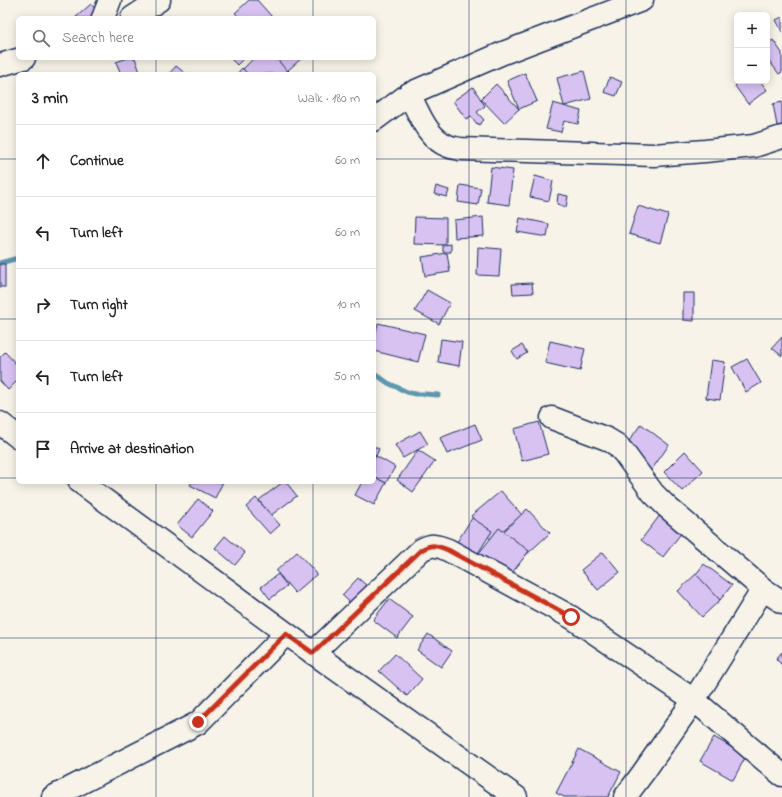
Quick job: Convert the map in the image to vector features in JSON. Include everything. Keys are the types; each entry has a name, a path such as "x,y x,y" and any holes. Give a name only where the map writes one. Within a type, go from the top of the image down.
{"street":[{"path":"104,16 110,0"},
{"path":"135,16 159,0"},
{"path":"376,119 409,94 503,53 642,0"},
{"path":"0,65 17,60"},
{"path":"409,94 432,134 447,146 460,149 654,155 754,146 782,137"},
{"path":"552,418 608,439 617,445 653,493 667,507 763,590 782,602"},
{"path":"0,424 16,436"},
{"path":"83,484 286,634 516,797"},
{"path":"313,653 421,550 430,546 438,546 571,617 694,700 782,775"},
{"path":"625,797 694,700 763,590"},
{"path":"53,797 198,722 286,634"}],"building":[{"path":"249,0 257,0 271,16 238,16 235,13"},
{"path":"91,4 102,16 77,16"},
{"path":"782,17 782,32 776,20"},
{"path":"773,40 782,53 782,72 779,74 770,62 770,42"},
{"path":"122,60 136,60 140,72 120,72 116,62"},
{"path":"232,60 242,60 237,65"},
{"path":"252,60 278,60 289,71 246,72 243,69"},
{"path":"278,60 300,60 287,71"},
{"path":"176,66 184,72 171,72"},
{"path":"242,68 246,72 239,72"},
{"path":"584,71 591,99 564,106 557,78"},
{"path":"525,73 537,101 519,109 507,81"},
{"path":"610,77 622,82 616,96 604,92"},
{"path":"496,84 519,109 504,123 481,99"},
{"path":"737,84 762,84 767,90 748,104 735,86"},
{"path":"473,87 485,106 477,112 484,120 479,125 471,116 466,119 453,101"},
{"path":"782,102 782,125 777,126 773,104"},
{"path":"553,103 581,111 578,124 564,121 561,132 546,129"},
{"path":"491,167 513,170 509,205 487,202"},
{"path":"535,176 553,181 549,201 530,197"},
{"path":"460,185 481,188 478,205 458,202"},
{"path":"436,186 449,190 447,197 434,194"},
{"path":"558,194 568,196 566,207 557,204"},
{"path":"638,206 668,215 660,243 629,234"},
{"path":"415,217 446,218 446,245 414,244"},
{"path":"483,217 484,236 455,238 454,220"},
{"path":"520,218 549,224 547,237 517,232"},
{"path":"451,244 451,252 443,252 443,245"},
{"path":"478,247 501,249 499,276 477,275"},
{"path":"447,253 450,272 425,276 422,257"},
{"path":"0,264 5,264 5,287 0,287"},
{"path":"532,283 533,293 513,294 512,284"},
{"path":"427,290 450,303 439,324 415,311"},
{"path":"683,293 694,293 694,321 683,320"},
{"path":"378,323 425,334 418,362 376,352 376,332"},
{"path":"782,337 782,356 772,348"},
{"path":"441,339 462,342 459,366 438,362"},
{"path":"550,341 585,349 580,371 545,363"},
{"path":"522,345 527,353 517,359 512,351"},
{"path":"5,352 16,364 16,382 8,390 0,381 0,357"},
{"path":"747,359 761,383 746,392 732,367"},
{"path":"711,360 725,362 720,400 706,398"},
{"path":"539,422 548,454 522,461 514,429"},
{"path":"475,424 482,440 447,454 440,438"},
{"path":"641,424 669,445 650,472 622,451"},
{"path":"420,431 428,444 403,458 395,445"},
{"path":"376,447 379,449 376,456"},
{"path":"418,450 435,461 413,492 397,480"},
{"path":"685,451 703,471 682,491 664,472"},
{"path":"376,456 395,467 386,483 376,478"},
{"path":"376,478 386,483 374,505 355,495 361,484 376,484"},
{"path":"191,484 222,484 215,498 190,485"},
{"path":"280,484 288,484 297,496 270,516 259,500"},
{"path":"501,491 522,515 491,540 471,516"},
{"path":"256,498 280,525 270,534 246,507"},
{"path":"198,499 213,511 192,537 177,525"},
{"path":"667,506 689,523 663,557 641,540"},
{"path":"527,509 550,533 525,556 503,532"},
{"path":"472,518 492,531 475,558 455,545"},
{"path":"499,528 529,551 505,582 475,558"},
{"path":"225,536 245,553 235,565 215,548"},
{"path":"297,552 317,574 295,593 276,571"},
{"path":"603,552 620,572 598,590 581,570"},
{"path":"704,564 732,585 720,600 692,579"},
{"path":"278,574 287,586 270,599 261,587"},
{"path":"696,574 720,600 702,617 678,591"},
{"path":"358,578 382,599 365,617 342,595"},
{"path":"389,599 413,617 397,638 373,620"},
{"path":"428,634 452,651 441,667 417,650"},
{"path":"782,652 782,665 776,659"},
{"path":"395,654 422,679 407,696 379,671"},
{"path":"714,737 746,756 733,780 700,761"},
{"path":"579,749 621,772 608,797 564,797 556,793"}],"waterway":[{"path":"0,263 16,259"},
{"path":"376,374 388,383 407,392 415,394 438,395"}],"route":[{"path":"198,722 286,634 313,653 421,550 430,546 438,546 448,550 571,617"}]}
